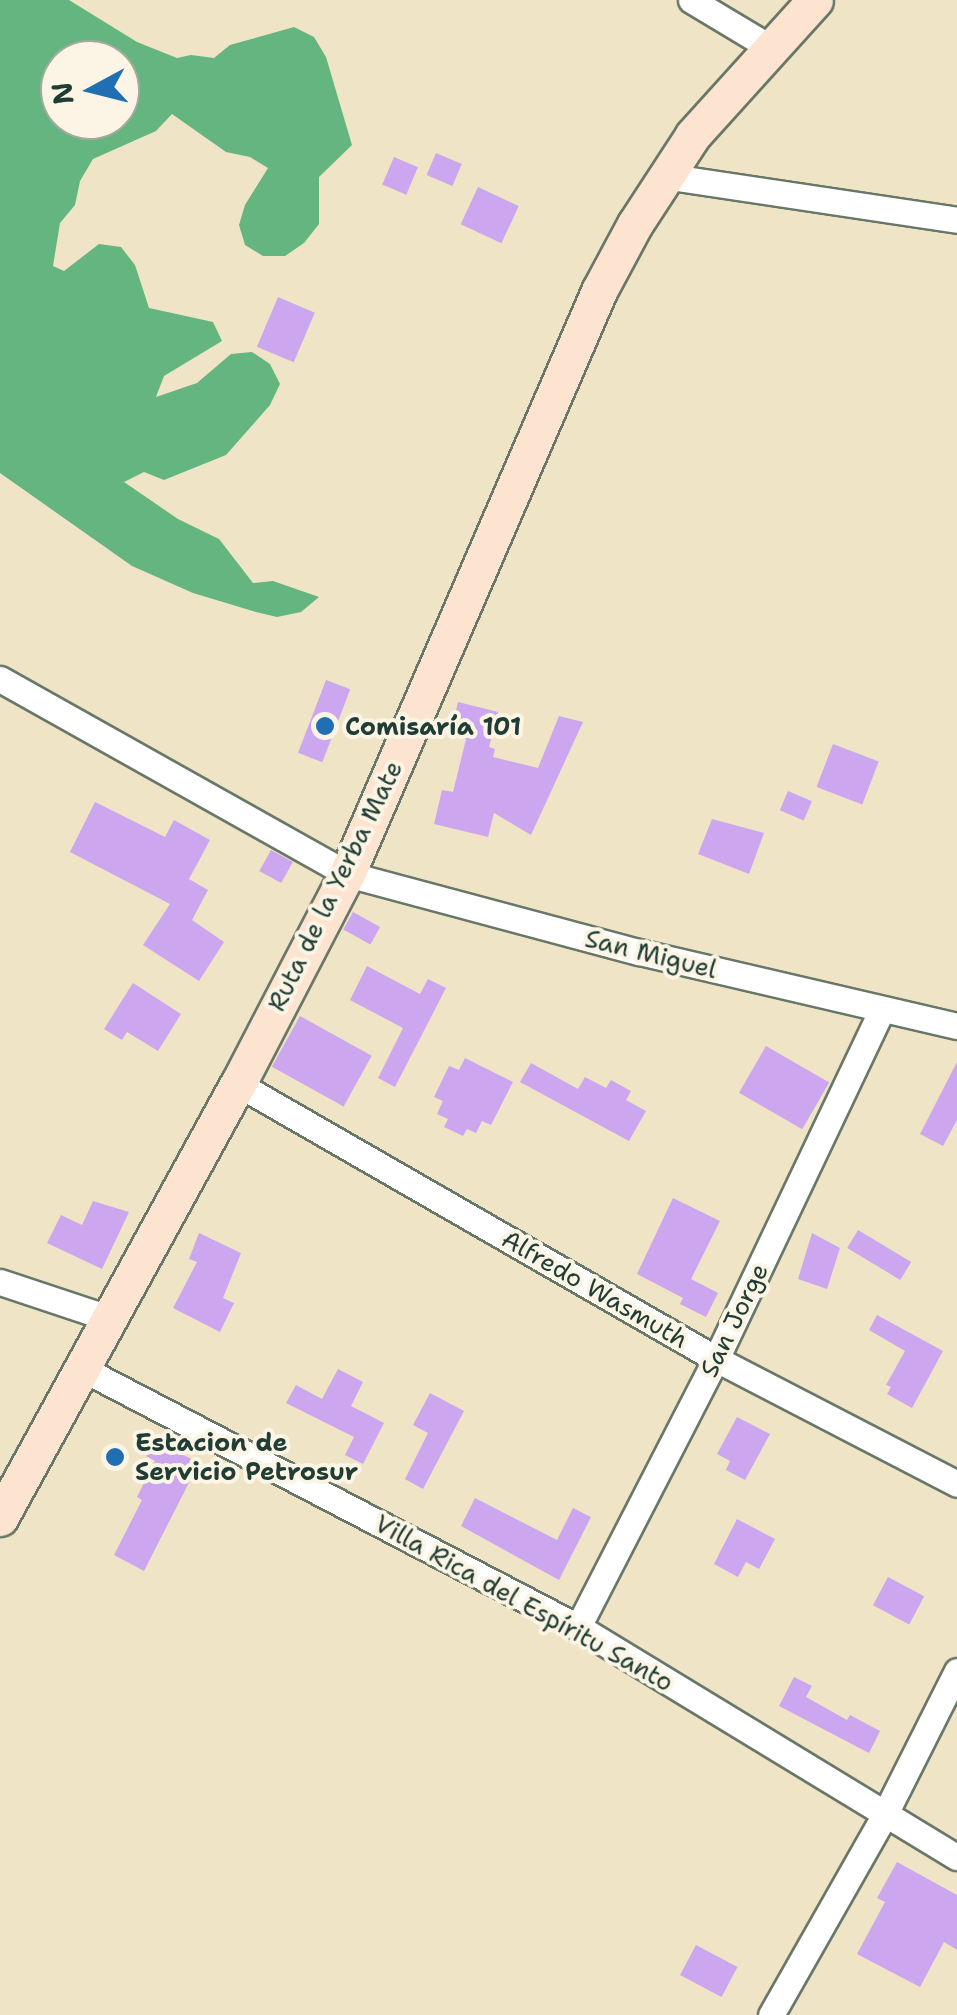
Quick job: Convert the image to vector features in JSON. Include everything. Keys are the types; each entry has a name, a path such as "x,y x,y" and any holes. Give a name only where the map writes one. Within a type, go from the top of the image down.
{"main road":[{"name":"Ruta de la Yerba Mate","path":"0,1518 238,1084 346,874 599,292 664,176 815,0"}],"street":[{"path":"691,0 772,48"},
{"path":"664,176 957,220"},
{"name":"San Miguel","path":"0,679 346,874 639,952 957,1026"},
{"name":"San Jorge","path":"578,1627 716,1358 882,1009"},
{"name":"Alfredo Wasmuth","path":"238,1084 716,1358 957,1484"},
{"path":"0,1282 108,1318"},
{"name":"Villa Rica del Espíritu Santo","path":"81,1368 578,1627 957,1857"},
{"path":"771,2015 884,1814 957,1671"}],"green space":[{"path":"0,0 69,0 134,40 40,40 40,140 136,140 93,159 80,181 75,205 60,223 53,266 64,271 99,244 121,247 135,265 149,308 213,322 222,341 164,376 156,397 197,383 231,354 252,352 270,364 280,384 270,405 226,455 164,480 144,472 124,482 178,519 219,539 253,583 273,581 319,597 301,612 277,617 193,593 132,566 0,473"},
{"path":"294,27 314,37 326,57 352,145 319,177 319,224 304,243 285,256 263,256 245,245 239,225 245,205 268,168 250,157 226,152 172,114 156,131 140,138 140,43 177,58 214,58 230,45"}],"building":[{"path":"436,153 462,164 452,186 427,175"},
{"path":"394,157 418,167 406,195 382,185"},
{"path":"478,187 519,206 501,243 461,224"},
{"path":"278,297 315,313 294,362 257,347"},
{"path":"326,680 350,689 322,762 298,753"},
{"path":"458,702 498,712 489,747 495,749 493,757 538,768 559,716 583,722 531,835 494,813 488,837 434,824 442,790 453,792 466,739 450,735"},
{"path":"833,744 879,762 862,805 817,787"},
{"path":"788,791 812,801 804,820 780,810"},
{"path":"95,802 165,837 174,820 210,840 189,879 208,890 192,920 224,942 199,981 143,945 170,904 70,852"},
{"path":"712,819 764,833 749,874 698,854"},
{"path":"271,850 293,862 281,883 259,871"},
{"path":"353,912 380,927 370,945 343,929"},
{"path":"367,966 420,994 428,979 446,988 395,1087 378,1078 403,1028 350,1000"},
{"path":"133,983 181,1014 158,1051 127,1032 122,1040 104,1029"},
{"path":"300,1016 372,1056 344,1106 272,1067"},
{"path":"766,1046 829,1082 802,1129 739,1093"},
{"path":"465,1058 513,1082 491,1125 482,1121 476,1133 467,1129 463,1136 444,1127 448,1119 437,1114 443,1101 434,1097 449,1066 459,1070"},
{"path":"957,1062 957,1120 943,1146 920,1134"},
{"path":"531,1063 578,1089 585,1077 606,1088 611,1080 631,1091 626,1100 646,1111 629,1141 520,1082"},
{"path":"673,1198 720,1221 691,1279 718,1293 706,1317 680,1304 683,1298 637,1274"},
{"path":"93,1201 129,1212 102,1269 47,1243 61,1215 82,1225"},
{"path":"858,1230 911,1262 900,1280 847,1248"},
{"path":"199,1233 241,1253 223,1298 234,1303 220,1332 173,1308 197,1262 189,1259"},
{"path":"812,1233 840,1248 827,1289 798,1279"},
{"path":"877,1315 943,1351 912,1408 887,1394 891,1387 886,1385 905,1351 869,1330"},
{"path":"338,1369 363,1382 351,1406 384,1423 363,1464 345,1455 354,1437 286,1403 296,1385 322,1399"},
{"path":"430,1393 464,1411 423,1489 405,1479 428,1433 413,1425"},
{"path":"737,1417 770,1434 745,1480 726,1470 730,1461 717,1454"},
{"path":"154,1440 199,1463 144,1571 114,1555 142,1500 137,1497 155,1461 146,1456"},
{"path":"475,1498 557,1540 573,1508 591,1517 559,1580 461,1526"},
{"path":"737,1519 775,1539 759,1569 746,1562 738,1577 714,1564"},
{"path":"888,1577 924,1596 909,1625 873,1605"},
{"path":"794,1677 812,1686 806,1697 847,1720 850,1715 880,1731 869,1753 779,1706"},
{"path":"897,1862 957,1895 957,1950 944,1942 920,1987 857,1954 885,1902 877,1898"},
{"path":"696,1945 737,1967 722,1997 680,1975"}],"place":[{"name":"Comisaría 101","path":"325,726"},
{"name":"Estacion de Servicio Petrosur","path":"115,1457"}]}
